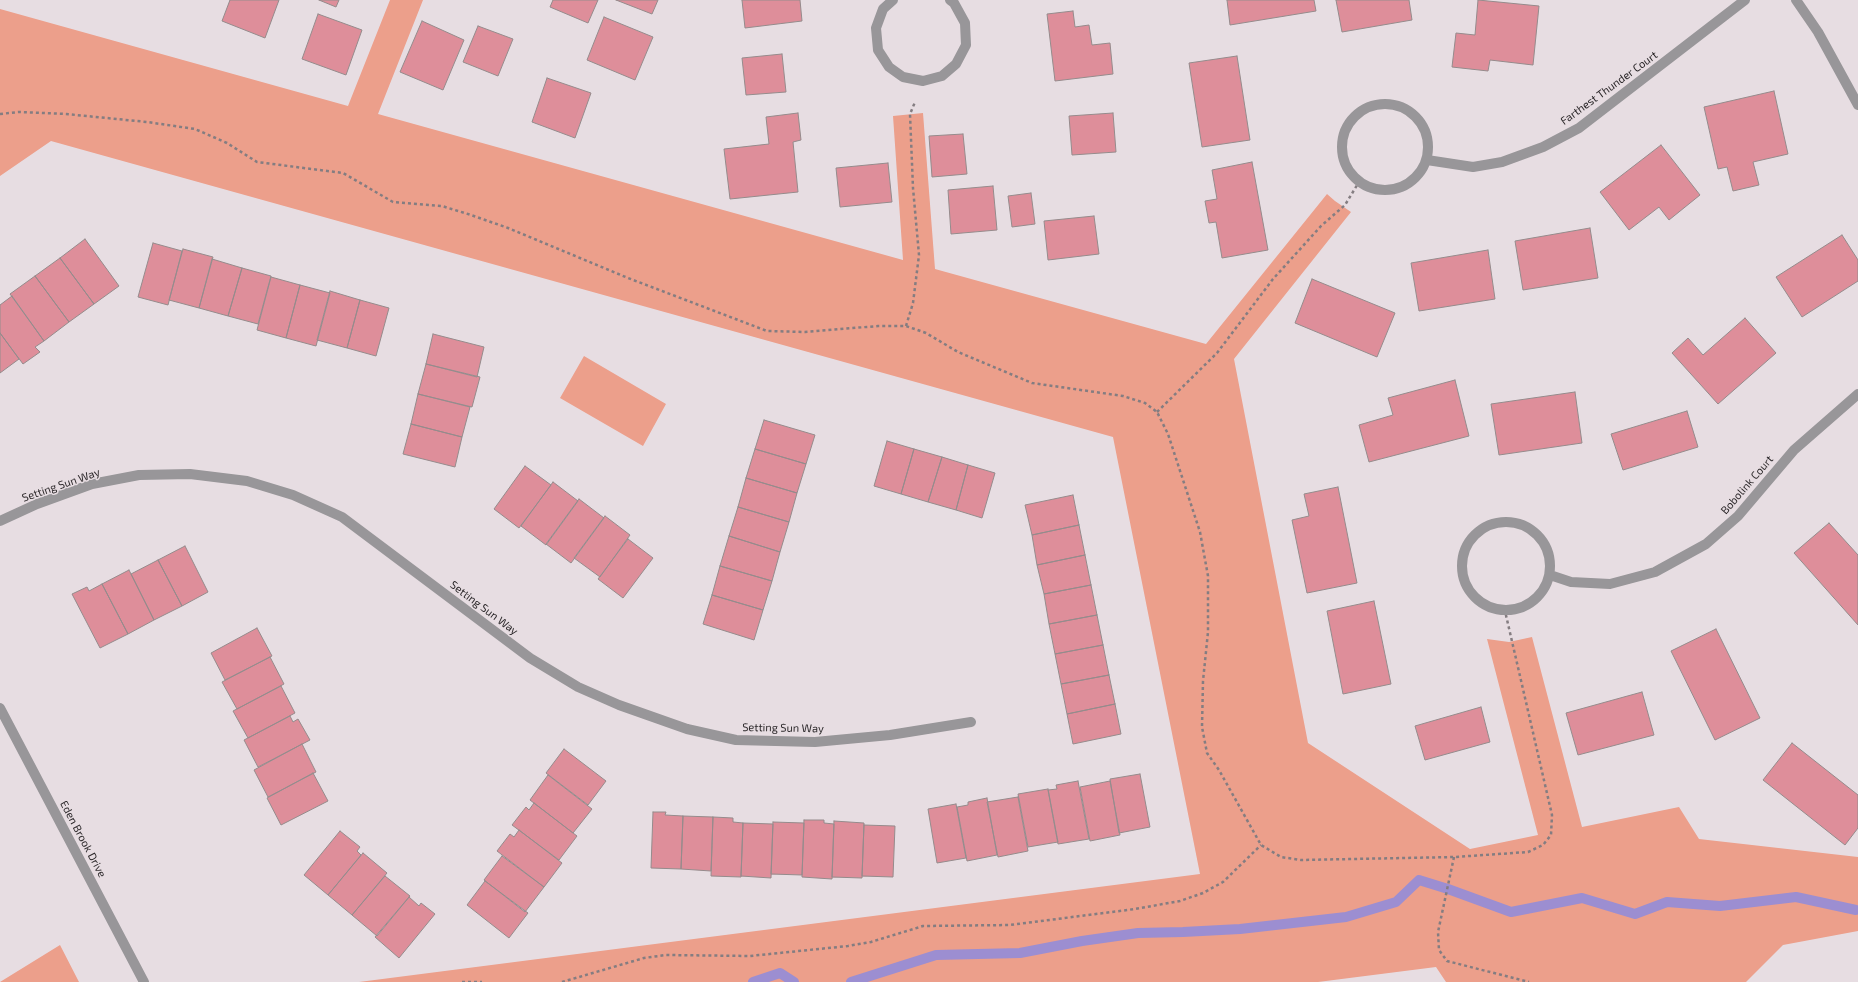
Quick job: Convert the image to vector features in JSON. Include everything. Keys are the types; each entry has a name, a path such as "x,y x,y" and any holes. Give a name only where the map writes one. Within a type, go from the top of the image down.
{"street":[{"path":"893,0 883,9 876,28 878,50 889,67 903,77 923,81 942,76 956,64 966,45 965,23 954,3 950,0"},
{"name":"Farthest Thunder Court","path":"1427,160 1473,167 1502,162 1543,147 1579,128 1745,0"},
{"path":"1796,0 1818,32 1858,105"},
{"path":"1382,103 1403,106 1419,119 1428,137 1427,160 1416,178 1397,189 1377,190 1359,182 1345,164 1341,144 1348,123 1362,110 1382,103"},
{"name":"Bobolink Court","path":"1550,575 1571,582 1610,584 1655,572 1706,544 1738,516 1794,450 1858,394"},
{"name":"Setting Sun Way","path":"0,521 37,504 92,484 139,475 190,474 248,481 293,495 342,517 530,658 578,686 619,705 687,729 736,740 814,742 890,735 971,722"},
{"path":"1504,521 1523,525 1542,539 1549,556 1550,575 1542,592 1522,608 1505,611 1491,608 1477,600 1468,589 1462,570 1464,551 1472,537 1485,526 1504,521"},
{"name":"Eden Brook Drive","path":"0,708 144,982"}],"path":[{"path":"906,326 913,303 919,255 913,188 910,114 923,81"},
{"path":"0,114 19,112 66,114 147,122 195,129 227,143 257,162 343,173 393,202 442,206 508,228 628,278 767,331 805,332 878,326 906,326 926,334 958,352 1032,383 1123,396 1144,403 1157,412 1168,434 1200,532 1208,576 1208,632 1203,681 1202,726 1207,753 1219,770 1261,845 1281,856 1301,860 1455,857 1528,852 1543,845 1551,835 1552,815 1505,611"},
{"path":"1157,412 1217,353 1273,279 1321,226 1345,206 1359,182"},
{"path":"562,982 644,958 666,954 750,956 840,947 871,942 923,926 1010,925 1180,901 1203,893 1223,882 1261,845"},
{"path":"1455,857 1438,932 1438,950 1447,961 1529,982"},
{"path":"462,982 482,982"}],"shaded area":[{"path":"390,0 423,0 378,114 903,260 893,116 923,113 935,269 1206,344 1327,194 1351,212 1234,359 1308,743 1470,849 1538,835 1487,639 1509,642 1532,637 1582,827 1679,807 1699,839 1858,857 1858,931 1783,945 1746,982 1446,982 1436,967 1318,982 359,982 1200,874 1113,437 51,141 0,176 0,9 348,106"},
{"path":"584,356 666,404 643,446 560,398"},
{"path":"60,945 79,982 0,982"}],"building":[{"path":"230,0 279,0 265,38 222,21"},
{"path":"319,0 339,0 336,7"},
{"path":"553,0 598,0 588,23 550,7"},
{"path":"616,0 658,0 652,14"},
{"path":"742,0 800,0 802,21 745,28"},
{"path":"1227,0 1314,0 1316,11 1230,25"},
{"path":"1336,0 1409,0 1412,20 1342,32"},
{"path":"1478,0 1539,6 1533,65 1490,60 1488,71 1452,67 1456,33 1475,35"},
{"path":"1073,11 1075,27 1089,25 1092,45 1110,43 1113,74 1055,81 1047,14"},
{"path":"318,14 362,30 346,75 302,59"},
{"path":"604,17 653,37 635,80 587,60"},
{"path":"422,21 464,40 443,90 400,72"},
{"path":"478,26 513,39 498,76 463,62"},
{"path":"782,54 786,92 746,95 742,58"},
{"path":"1237,56 1250,140 1202,147 1189,63"},
{"path":"547,78 591,93 575,138 532,122"},
{"path":"1774,91 1788,154 1753,162 1759,185 1733,191 1727,167 1718,169 1704,107"},
{"path":"798,113 801,140 793,142 798,192 730,199 724,149 769,144 766,117"},
{"path":"1113,113 1116,152 1072,155 1069,116"},
{"path":"963,134 967,174 932,177 929,136"},
{"path":"1661,145 1700,195 1669,220 1659,207 1629,230 1600,192"},
{"path":"1252,162 1268,250 1222,258 1216,222 1209,223 1205,201 1217,199 1212,170"},
{"path":"888,163 892,202 840,207 836,168"},
{"path":"993,186 997,230 951,234 948,190"},
{"path":"1031,193 1035,224 1012,227 1008,196"},
{"path":"1094,216 1099,254 1048,260 1044,221"},
{"path":"1590,228 1598,278 1523,290 1515,241"},
{"path":"1842,235 1858,260 1858,281 1802,317 1776,277"},
{"path":"85,239 119,286 94,304 60,258"},
{"path":"153,243 182,251 168,305 138,297"},
{"path":"183,249 213,257 199,308 169,300"},
{"path":"1488,250 1495,299 1419,311 1411,263"},
{"path":"60,258 94,304 69,322 35,276"},
{"path":"212,259 242,268 228,316 199,308"},
{"path":"242,268 271,276 258,324 228,316"},
{"path":"35,276 69,322 44,341 10,294"},
{"path":"271,277 300,285 286,338 257,330"},
{"path":"1312,279 1395,313 1377,357 1295,323"},
{"path":"300,285 330,293 316,346 286,338"},
{"path":"330,291 360,300 347,348 317,340"},
{"path":"12,296 44,341 35,347 40,352 23,364 0,333 0,305"},
{"path":"360,300 389,308 376,356 347,348"},
{"path":"1745,318 1776,353 1718,404 1672,353 1688,338 1703,355"},
{"path":"0,333 19,359 0,373"},
{"path":"433,334 484,347 477,377 426,364"},
{"path":"426,364 480,377 472,407 418,394"},
{"path":"1455,380 1469,436 1369,462 1359,425 1393,415 1388,398"},
{"path":"1575,392 1582,443 1499,455 1491,404"},
{"path":"418,394 470,407 462,437 411,424"},
{"path":"1687,411 1698,447 1623,470 1611,434"},
{"path":"764,420 815,435 806,464 755,449"},
{"path":"411,424 462,437 455,467 403,454"},
{"path":"887,441 914,449 901,494 874,486"},
{"path":"755,449 806,464 797,493 746,478"},
{"path":"914,449 942,457 928,502 901,494"},
{"path":"942,457 968,465 956,510 928,502"},
{"path":"968,465 995,473 982,518 956,510"},
{"path":"525,466 551,485 519,528 494,509"},
{"path":"746,478 797,493 789,522 738,507"},
{"path":"553,482 578,501 546,545 521,526"},
{"path":"1338,487 1357,583 1307,593 1292,520 1309,516 1304,494"},
{"path":"1073,495 1079,525 1032,535 1025,505"},
{"path":"579,499 604,518 571,563 546,544"},
{"path":"738,507 789,522 780,552 729,536"},
{"path":"605,516 630,535 600,577 574,558"},
{"path":"1829,523 1858,555 1858,625 1794,553"},
{"path":"1079,525 1085,555 1037,565 1032,535"},
{"path":"729,536 780,552 772,581 720,566"},
{"path":"628,539 653,558 623,598 598,579"},
{"path":"185,546 208,592 182,606 158,560"},
{"path":"1085,555 1091,585 1044,594 1037,565"},
{"path":"158,560 182,606 154,620 131,574"},
{"path":"720,566 772,581 763,610 712,595"},
{"path":"129,570 154,620 128,634 102,584"},
{"path":"102,584 128,634 100,648 72,594 87,587 89,591"},
{"path":"1091,585 1097,615 1049,624 1044,594"},
{"path":"712,595 763,610 754,640 703,624"},
{"path":"1374,601 1391,684 1343,694 1327,611"},
{"path":"1097,615 1103,645 1055,654 1049,624"},
{"path":"257,628 272,656 225,680 211,653"},
{"path":"1716,629 1760,718 1715,740 1671,651"},
{"path":"1103,645 1109,675 1061,684 1055,654"},
{"path":"270,657 284,684 237,709 222,682"},
{"path":"1109,675 1115,704 1067,714 1061,684"},
{"path":"281,686 295,713 248,738 233,711"},
{"path":"1642,692 1654,735 1578,755 1566,713"},
{"path":"1115,704 1121,734 1073,744 1067,714"},
{"path":"1481,707 1490,742 1425,760 1415,726"},
{"path":"290,716 293,722 298,719 310,740 258,767 244,740"},
{"path":"1792,743 1858,795 1858,828 1845,845 1763,780"},
{"path":"302,744 316,772 268,797 254,770"},
{"path":"564,749 606,781 588,805 546,773"},
{"path":"313,773 328,801 281,825 267,798"},
{"path":"1140,774 1150,827 1119,833 1110,779"},
{"path":"548,775 592,809 573,833 530,800"},
{"path":"1078,781 1089,839 1058,844 1048,790 1057,789 1056,785"},
{"path":"1110,781 1120,835 1090,841 1080,787"},
{"path":"1048,789 1058,842 1028,847 1018,794"},
{"path":"1018,797 1028,851 998,857 987,802"},
{"path":"987,798 997,855 967,861 957,807 968,805 968,802"},
{"path":"534,803 577,836 559,860 512,825 526,807 529,810"},
{"path":"956,804 966,858 937,863 928,809"},
{"path":"653,812 666,812 665,815 683,816 681,869 651,868"},
{"path":"683,816 713,817 711,871 681,869"},
{"path":"713,817 733,818 733,822 743,823 741,877 711,876"},
{"path":"804,820 824,820 824,823 834,824 832,879 802,877"},
{"path":"834,821 864,823 862,878 832,877"},
{"path":"773,822 804,823 802,875 771,874"},
{"path":"743,823 773,824 771,878 741,876"},
{"path":"864,825 895,826 893,877 862,876"},
{"path":"519,830 562,863 544,887 497,851 510,834 514,837"},
{"path":"340,831 360,847 357,851 361,855 328,895 304,875"},
{"path":"363,853 387,873 352,915 328,895"},
{"path":"502,856 544,887 525,912 484,880"},
{"path":"385,876 410,896 377,936 352,915"},
{"path":"485,881 528,913 509,938 467,905"},
{"path":"409,897 419,906 421,903 435,914 399,958 375,937"}],"waterway":[{"path":"851,982 936,955 1020,953 1082,941 1138,933 1240,929 1346,917 1396,902 1419,880 1511,912 1582,898 1635,914 1667,902 1720,906 1796,897 1856,910"},
{"path":"753,982 780,973 794,982"}]}
